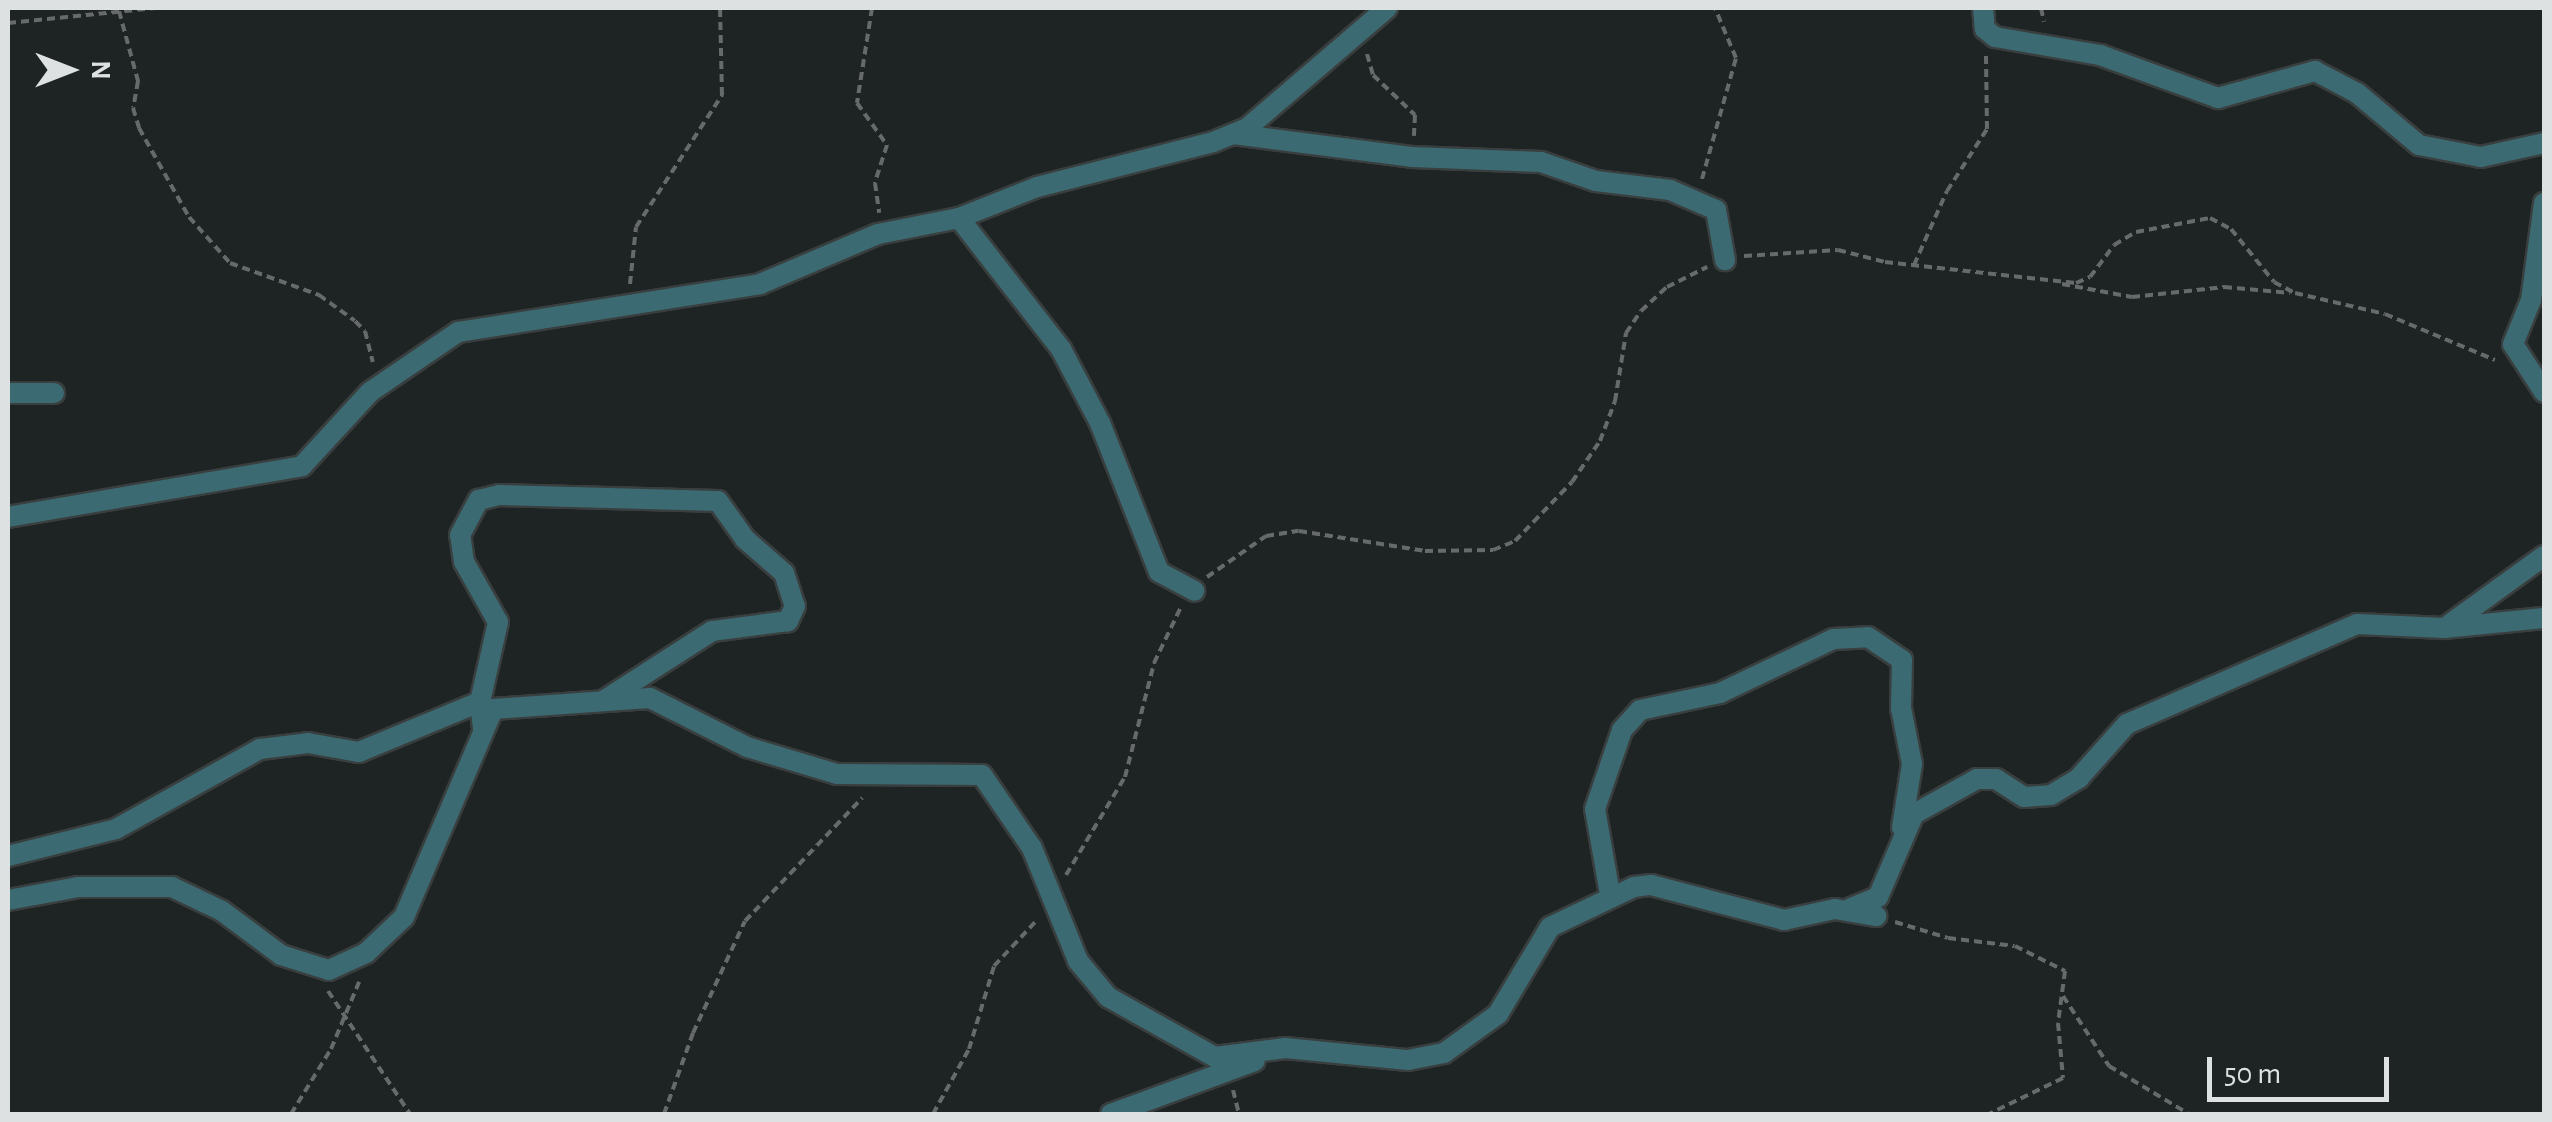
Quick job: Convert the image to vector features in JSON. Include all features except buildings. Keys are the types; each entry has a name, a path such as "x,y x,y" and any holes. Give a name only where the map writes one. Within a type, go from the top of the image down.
{"street":[{"path":"8,517 302,466 370,392 458,332 490,323 598,313 638,300 760,284 885,233 959,218 1037,188 1175,156 1233,134 1388,8"},
{"path":"1984,8 1989,34 2100,55 2218,98 2315,71 2356,93 2419,145 2481,157 2544,144"},
{"path":"1233,134 1412,157 1541,162 1596,180 1696,198 1716,210 1725,260"},
{"path":"2544,203 2531,300 2513,347 2544,392"},
{"path":"959,218 1062,349 1100,423 1159,572 1194,592"},
{"path":"8,393 54,393"},
{"path":"483,730 480,702 498,630 464,562 460,535 479,500 498,495 718,501 744,540 784,573 795,606 788,621 712,631 604,701"},
{"path":"2444,628 2544,556"},
{"path":"8,900 78,886 172,887 222,911 281,956 320,968 342,965 366,954 404,917 493,709 503,705 650,698 746,746 838,774 982,775 1019,825 1078,961 1108,996 1215,1057 1284,1048 1408,1060 1444,1053 1498,1014 1550,927 1610,894 1651,885 1784,920 1844,909 1878,898 1914,814 1946,792 1989,777 2024,797 2051,794 2080,778 2127,724 2357,624 2444,628 2544,618"},
{"path":"1610,894 1595,809 1622,730 1640,710 1720,693 1811,646 1851,635 1881,642 1902,660 1900,708 1912,764 1899,848"},
{"path":"8,856 116,829 260,750 308,743 359,752 480,702"},
{"path":"1844,909 1876,916"},
{"path":"1111,1114 1284,1048"}],"path":[{"path":"8,23 155,8"},
{"path":"584,8 603,8"},
{"path":"638,300 627,271 636,227 722,95 720,8"},
{"path":"872,8 857,103 886,145 874,191 885,233"},
{"path":"1696,198 1736,58 1716,8"},
{"path":"119,11 138,80 139,128 188,217 230,263 319,295 355,321 372,345 370,392"},
{"path":"1362,30 1373,75 1415,115 1412,157"},
{"path":"1914,265 1947,192 1988,128 1989,34"},
{"path":"2052,281 2090,277 2114,245 2136,232 2190,217 2231,228 2274,282 2294,293"},
{"path":"933,1114 969,1050 994,966 1054,904 1125,777 1166,630 1194,592 1216,568 1266,536 1299,531 1424,552 1493,550 1515,540 1572,482 1600,441 1616,401 1626,333 1641,311 1667,287 1725,260 1797,248 2052,281 2132,297 2224,286 2294,293 2385,314 2496,360"},
{"path":"664,1114 693,1033 745,921 883,776"},
{"path":"1876,916 2044,959 2064,971 2062,1078 1988,1114"},
{"path":"292,1114 360,980"},
{"path":"2063,996 2109,1066 2189,1114"},
{"path":"344,1015 410,1114"}]}
